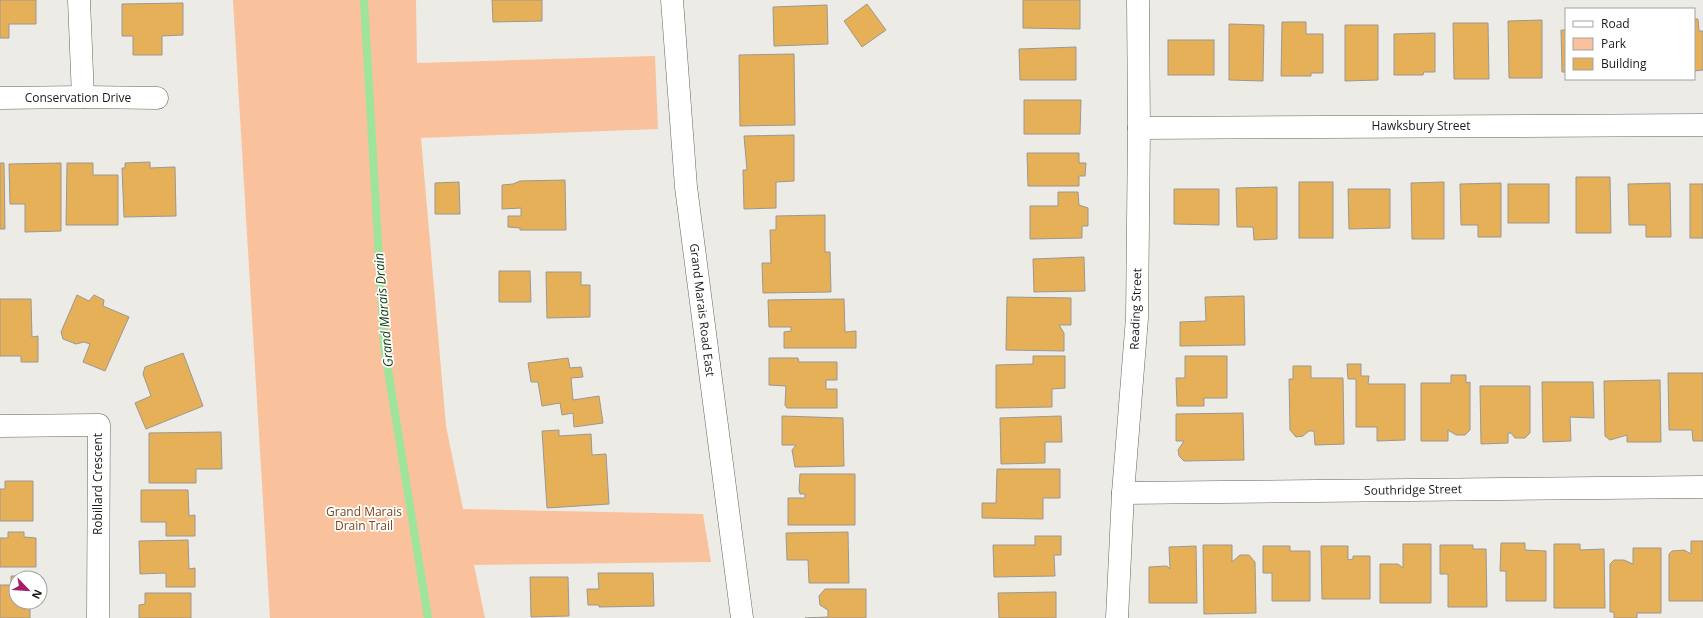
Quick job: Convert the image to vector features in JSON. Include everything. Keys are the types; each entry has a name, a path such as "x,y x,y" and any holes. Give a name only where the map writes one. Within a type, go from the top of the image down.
{"street":[{"path":"79,0 83,97"},
{"name":"Grand Marais Road East","path":"672,0 686,187 742,618"},
{"name":"Reading Street","path":"1117,618 1124,493 1137,318 1139,128 1138,0"},
{"name":"Conservation Drive","path":"0,98 157,98"},
{"name":"Hawksbury Street","path":"1139,128 1703,125"},
{"name":"Robillard Crescent","path":"0,426 99,425 98,618"},
{"name":"Southridge Street","path":"1124,493 1703,487"}],"green space":[{"name":"Grand Marais Drain Trail","path":"233,0 416,0 417,63 655,56 658,129 421,138 446,426 463,509 703,514 711,562 474,565 485,618 270,618"}],"building":[{"path":"0,0 36,0 36,24 9,24 9,38 0,38"},
{"path":"492,0 542,0 542,21 493,22"},
{"path":"1023,0 1080,0 1080,29 1023,28"},
{"path":"183,3 183,35 162,36 162,55 133,55 133,36 122,36 122,4"},
{"path":"867,4 886,30 862,47 844,21"},
{"path":"827,5 828,44 774,46 773,7"},
{"path":"1695,19 1698,19 1699,31 1703,31 1703,70 1695,71"},
{"path":"1542,20 1542,78 1509,78 1508,21"},
{"path":"1282,22 1306,22 1306,34 1323,34 1323,73 1311,73 1311,76 1281,76"},
{"path":"1453,23 1488,23 1489,79 1454,79"},
{"path":"1229,24 1264,25 1263,81 1229,80"},
{"path":"1345,25 1378,25 1378,80 1345,81"},
{"path":"1561,30 1565,30 1565,72 1562,72"},
{"path":"1435,33 1435,72 1424,72 1423,75 1394,75 1394,34"},
{"path":"1168,40 1214,40 1214,75 1168,75"},
{"path":"1076,47 1076,80 1020,80 1019,49"},
{"path":"794,54 795,125 740,126 739,55"},
{"path":"1024,100 1081,100 1080,134 1024,134"},
{"path":"794,135 794,181 776,182 776,208 744,209 743,170 747,170 744,136"},
{"path":"1027,153 1079,153 1079,163 1086,163 1085,176 1079,176 1079,186 1028,186"},
{"path":"150,162 150,168 175,167 176,216 124,217 122,168 125,168 125,163"},
{"path":"0,163 4,163 5,229 0,229"},
{"path":"61,163 61,231 25,232 25,204 10,204 9,164"},
{"path":"67,163 93,163 93,175 118,175 118,225 66,225"},
{"path":"1576,177 1610,177 1611,233 1576,233"},
{"path":"565,180 566,230 520,230 520,228 508,227 508,216 521,216 521,208 502,209 502,185 513,184 520,181"},
{"path":"459,182 460,214 435,214 435,183"},
{"path":"1299,182 1333,182 1333,238 1299,238"},
{"path":"1444,182 1444,239 1412,239 1411,183"},
{"path":"1501,183 1501,237 1478,237 1478,225 1461,225 1460,184"},
{"path":"1670,183 1671,237 1646,237 1646,225 1629,225 1628,184"},
{"path":"1508,184 1549,184 1549,223 1508,223"},
{"path":"1690,184 1703,184 1703,238 1690,238"},
{"path":"1277,187 1277,239 1254,240 1253,227 1237,227 1236,188"},
{"path":"1174,189 1219,189 1219,225 1174,224"},
{"path":"1348,189 1390,189 1390,228 1349,229"},
{"path":"1058,192 1078,192 1079,205 1088,208 1088,226 1082,226 1082,238 1030,239 1030,206 1058,206"},
{"path":"825,215 825,252 830,252 831,292 763,293 762,263 771,263 770,230 776,230 776,216"},
{"path":"1084,257 1085,291 1034,292 1033,259"},
{"path":"499,271 530,271 531,302 499,302"},
{"path":"546,272 581,272 581,285 590,285 590,317 547,318"},
{"path":"77,295 89,301 94,295 104,300 103,306 129,317 105,371 83,362 90,344 84,342 76,344 63,339 61,332"},
{"path":"1244,296 1245,345 1180,346 1180,322 1206,321 1205,297"},
{"path":"1007,297 1071,298 1071,325 1059,325 1064,333 1064,351 1006,350"},
{"path":"0,299 31,299 32,337 38,336 38,362 21,362 21,356 0,356"},
{"path":"844,299 845,332 856,331 856,348 784,348 784,332 791,331 791,327 769,327 768,300"},
{"path":"183,353 203,406 146,429 135,403 151,396 143,374 145,367"},
{"path":"1033,356 1065,356 1065,388 1052,389 1052,407 996,408 996,365 1033,364"},
{"path":"1185,356 1227,356 1227,398 1204,398 1204,406 1177,406 1176,378 1185,378"},
{"path":"568,358 570,368 581,367 583,377 571,378 573,400 599,396 603,423 574,427 573,413 562,415 560,403 542,406 538,382 531,382 528,363"},
{"path":"769,358 798,358 799,362 837,362 837,380 826,380 826,389 837,389 837,408 787,408 785,405 786,386 769,385"},
{"path":"1347,364 1361,364 1361,376 1369,376 1368,384 1405,384 1405,440 1377,441 1377,427 1356,427 1356,379 1348,379"},
{"path":"1293,366 1311,366 1311,378 1343,378 1344,444 1315,445 1314,431 1309,431 1303,436 1296,437 1290,430 1289,379 1293,379"},
{"path":"1668,373 1703,373 1703,441 1693,441 1692,430 1669,430"},
{"path":"1451,375 1466,375 1466,383 1470,382 1470,430 1465,435 1456,435 1448,430 1448,441 1421,441 1421,383 1451,383"},
{"path":"1660,380 1661,442 1627,442 1627,435 1610,440 1605,436 1604,381"},
{"path":"1542,382 1593,382 1594,418 1570,417 1571,441 1543,442"},
{"path":"1480,386 1530,386 1530,433 1525,438 1515,438 1511,433 1508,433 1508,443 1481,444"},
{"path":"1243,413 1244,460 1184,461 1179,456 1178,450 1184,441 1176,441 1176,414"},
{"path":"782,416 843,418 844,466 795,467 792,450 796,445 782,445"},
{"path":"1061,416 1062,442 1045,442 1045,463 1001,464 1000,418"},
{"path":"559,430 559,436 591,434 592,455 606,454 609,504 547,508 542,431"},
{"path":"221,432 222,469 196,469 196,483 149,483 149,433"},
{"path":"997,469 1060,469 1060,498 1043,498 1043,519 982,518 982,503 996,503"},
{"path":"800,474 855,474 855,525 788,525 788,498 805,498 805,494 800,494 799,490"},
{"path":"5,481 33,481 33,521 0,521 0,489 5,489"},
{"path":"141,490 188,490 189,516 195,515 195,536 166,536 166,522 141,522"},
{"path":"8,532 24,532 24,537 36,538 36,567 0,567 0,538 8,538"},
{"path":"848,532 849,583 809,583 808,560 787,560 786,533"},
{"path":"1035,536 1061,536 1061,555 1054,555 1055,576 994,577 993,545 1035,545"},
{"path":"188,540 189,569 195,568 195,587 166,587 166,573 140,574 139,541"},
{"path":"1691,541 1703,541 1703,601 1669,601 1669,554 1672,551 1684,550 1691,554"},
{"path":"1501,543 1525,543 1525,550 1546,551 1546,601 1506,601 1506,571 1500,571"},
{"path":"1403,544 1431,544 1431,603 1380,603 1380,564 1398,564 1403,568"},
{"path":"1554,544 1580,544 1580,550 1604,549 1605,608 1554,608"},
{"path":"1203,545 1232,545 1232,562 1240,555 1249,555 1255,562 1256,613 1204,614"},
{"path":"1440,545 1473,545 1473,549 1486,549 1487,607 1448,607 1448,574 1440,574"},
{"path":"1196,546 1197,603 1149,603 1149,567 1167,566 1170,569 1169,547"},
{"path":"1263,546 1290,546 1290,551 1310,551 1310,601 1272,601 1272,573 1263,573"},
{"path":"1321,546 1348,546 1348,560 1353,559 1353,556 1370,556 1370,599 1322,599"},
{"path":"1633,548 1661,548 1661,613 1637,613 1637,618 1614,618 1614,612 1610,612 1610,564 1614,560 1624,560 1633,564"},
{"path":"598,573 653,573 654,606 599,607 599,605 588,605 587,589 599,589"},
{"path":"530,577 568,577 569,616 531,617"},
{"path":"0,585 8,585 8,610 30,610 30,618 0,618"},
{"path":"825,589 866,589 866,618 805,618 828,617 828,610 820,605 819,596"},
{"path":"1056,592 1056,618 999,618 998,593"},
{"path":"145,593 191,593 191,618 139,618 139,605 145,604"}],"waterway":[{"name":"Grand Marais Drain","path":"364,0 384,345 428,618"}]}
